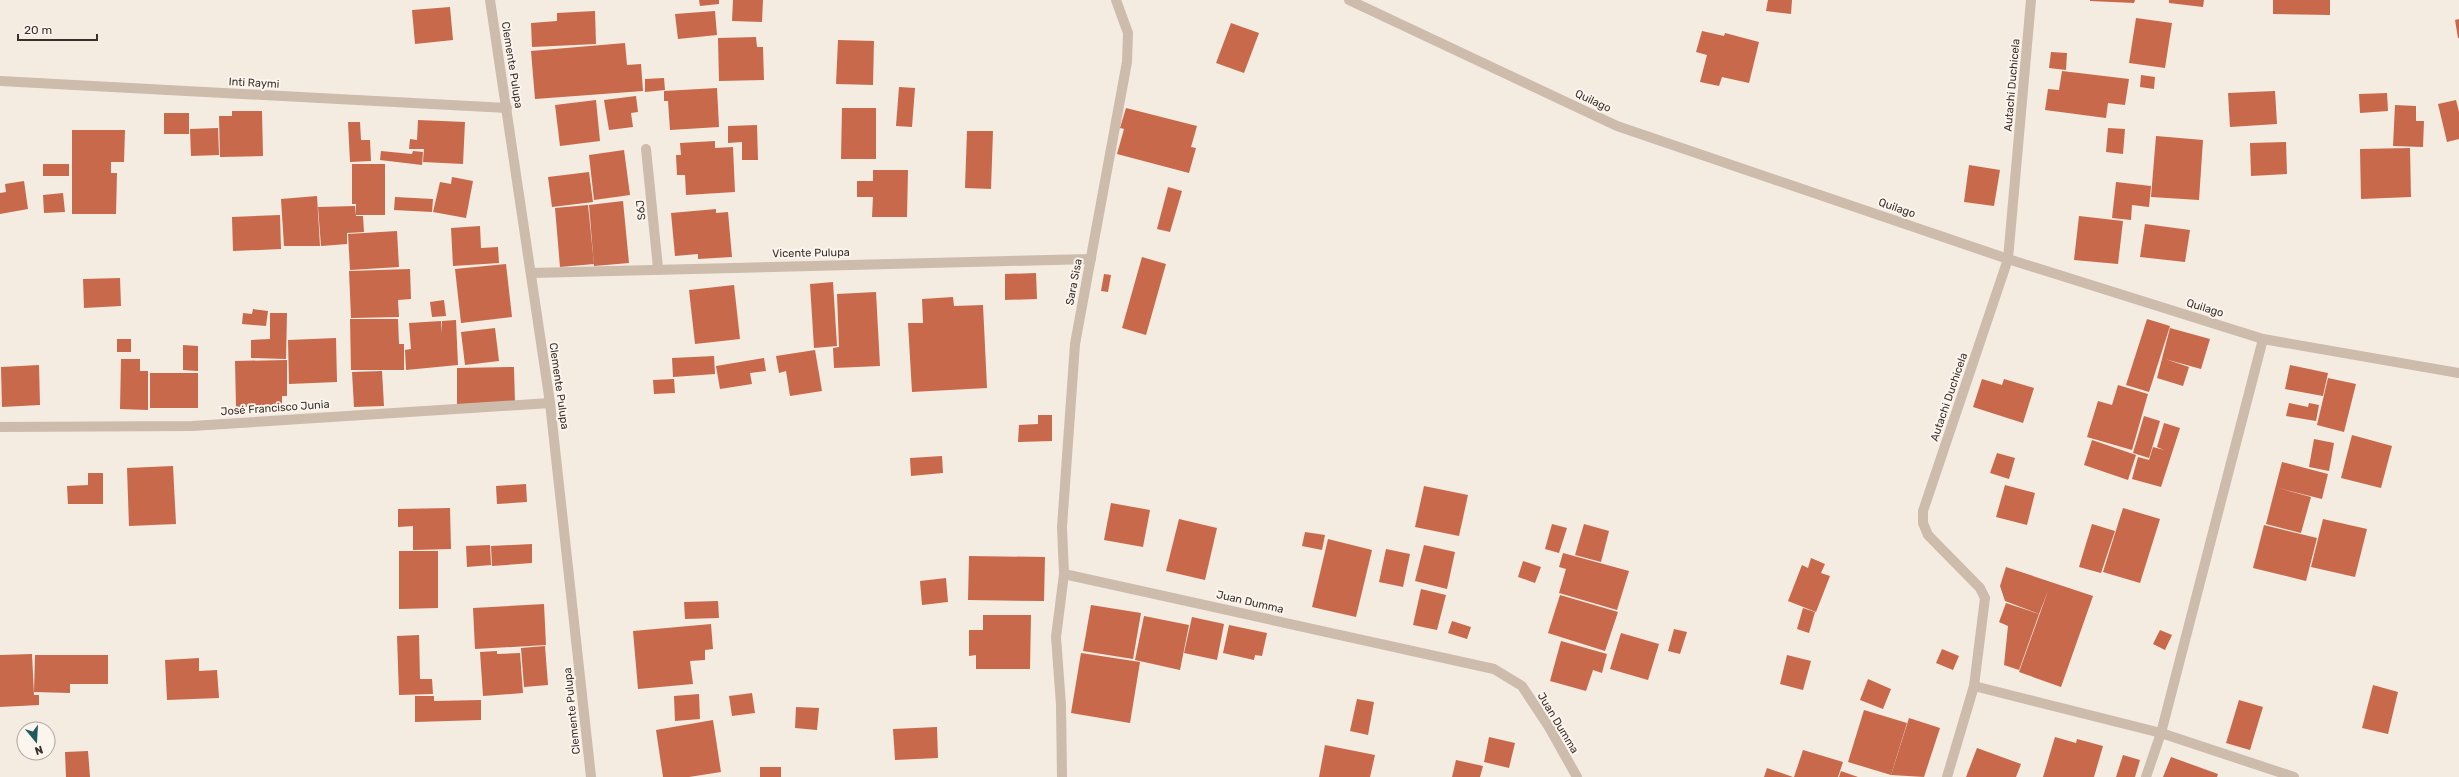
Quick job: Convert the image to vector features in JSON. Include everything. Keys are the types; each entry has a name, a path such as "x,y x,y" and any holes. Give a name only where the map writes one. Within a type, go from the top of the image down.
{"street":[{"name":"Clemente Pulupa","path":"490,0 532,273 550,402 591,777"},
{"name":"Sara Sisa","path":"1064,574 1062,527 1075,344 1127,62 1128,33 1116,0"},
{"name":"Quilago","path":"1349,0 1617,126 2008,259 2263,339 2459,373"},
{"name":"Autachi Duchicela","path":"1947,777 1974,686 1985,598 1980,588 1928,535 1923,523 1923,511 2008,259 2031,0"},
{"name":"Inti Raymi","path":"0,81 507,108"},
{"name":"S6J","path":"646,149 658,268"},
{"name":"Vicente Pulupa","path":"532,273 658,268 1091,259"},
{"path":"2146,777 2161,734 2263,339"},
{"name":"José Francisco Junia","path":"0,427 192,426 550,402"},
{"path":"1062,777 1061,705 1056,637 1064,574"},
{"name":"Juan Dumma","path":"1064,574 1494,669 1522,686 1549,727 1577,777"},
{"path":"1974,686 2161,734 2294,777"}],"building":[{"path":"699,0 719,0 719,4 700,6"},
{"path":"733,0 763,0 762,22 732,21"},
{"path":"1768,0 1792,0 1791,14 1766,11"},
{"path":"2090,0 2135,0 2134,3"},
{"path":"2169,0 2204,0 2203,7 2169,3"},
{"path":"2273,0 2330,0 2330,15 2273,14"},
{"path":"450,7 453,40 415,44 412,10"},
{"path":"595,11 596,44 532,47 531,23 557,21 557,13"},
{"path":"715,11 717,35 678,39 675,14"},
{"path":"2136,18 2172,23 2165,68 2129,63"},
{"path":"2459,19 2459,38 2458,38 2455,20"},
{"path":"1231,23 1259,33 1244,73 1216,63"},
{"path":"1702,31 1724,36 1725,33 1759,42 1749,83 1722,77 1719,86 1700,82 1707,55 1696,52"},
{"path":"756,37 757,47 763,47 764,80 719,81 718,38"},
{"path":"838,40 874,41 873,85 836,84"},
{"path":"625,43 627,65 641,64 643,91 535,99 531,51"},
{"path":"2051,52 2067,53 2066,70 2049,68"},
{"path":"2062,71 2129,79 2125,105 2108,103 2106,118 2045,110 2048,89 2059,90"},
{"path":"2141,75 2155,77 2154,89 2140,87"},
{"path":"664,78 665,90 645,92 645,79"},
{"path":"899,87 915,88 912,127 896,126"},
{"path":"717,88 719,127 670,130 668,101 664,101 664,91"},
{"path":"2275,91 2277,124 2230,127 2228,93"},
{"path":"2387,93 2388,111 2360,113 2359,94"},
{"path":"636,96 638,112 631,113 633,127 609,130 604,100"},
{"path":"596,100 600,141 560,146 555,105"},
{"path":"2456,100 2459,112 2459,139 2447,142 2438,104"},
{"path":"2395,105 2416,106 2416,121 2424,121 2423,147 2393,146"},
{"path":"842,108 876,108 876,159 841,159"},
{"path":"1126,108 1197,126 1191,147 1196,148 1189,173 1117,154 1124,129 1120,128"},
{"path":"232,111 262,111 263,156 220,157 219,116 232,116"},
{"path":"164,113 189,113 189,134 164,134"},
{"path":"418,120 465,122 463,164 423,162 424,149 409,149 410,139 417,140"},
{"path":"348,122 360,122 361,140 370,140 371,161 350,162"},
{"path":"757,125 758,160 742,160 742,142 728,143 728,126"},
{"path":"218,128 219,155 191,156 190,129"},
{"path":"2108,128 2125,129 2123,154 2106,152"},
{"path":"72,130 125,130 124,162 111,162 111,173 117,173 116,214 72,214"},
{"path":"967,131 993,131 991,189 965,188"},
{"path":"2156,136 2203,140 2199,200 2151,197"},
{"path":"715,141 715,148 733,147 735,192 686,195 685,175 677,175 676,155 681,155 680,143"},
{"path":"2286,142 2287,174 2251,176 2250,143"},
{"path":"2410,148 2411,197 2361,199 2360,149"},
{"path":"624,150 630,195 594,200 589,155"},
{"path":"381,151 412,154 413,151 423,152 422,165 380,160"},
{"path":"43,164 69,164 69,176 43,176"},
{"path":"352,164 385,164 385,215 356,215 356,204 352,204"},
{"path":"1969,165 2000,170 1994,206 1964,202"},
{"path":"873,170 908,170 907,217 872,217 873,197 857,197 857,181 873,181"},
{"path":"589,172 593,202 552,207 548,177"},
{"path":"452,177 473,181 466,218 433,212 440,182 451,184"},
{"path":"24,181 28,209 0,214 0,193 6,192 5,184"},
{"path":"2116,182 2151,186 2149,207 2132,205 2131,220 2112,218"},
{"path":"1168,187 1182,191 1170,232 1157,229"},
{"path":"63,193 65,212 44,213 43,195"},
{"path":"317,196 320,246 284,246 281,199"},
{"path":"395,197 433,199 432,212 394,210"},
{"path":"623,201 629,263 594,266 589,205"},
{"path":"588,205 594,264 560,267 555,208"},
{"path":"355,206 356,216 363,216 364,232 347,233 347,244 321,246 318,207"},
{"path":"716,209 716,213 728,212 732,257 698,259 698,254 675,256 671,213"},
{"path":"280,215 281,249 233,251 232,217"},
{"path":"2079,216 2123,221 2118,264 2074,260"},
{"path":"2145,224 2190,230 2185,262 2140,257"},
{"path":"480,226 481,248 498,247 499,263 453,266 451,228"},
{"path":"397,231 399,267 350,270 348,234"},
{"path":"1142,257 1166,264 1146,335 1122,328"},
{"path":"506,264 512,317 461,323 455,269"},
{"path":"410,269 411,299 398,300 399,317 351,318 349,271"},
{"path":"1036,273 1037,299 1005,300 1005,274"},
{"path":"1104,274 1111,275 1108,292 1101,291"},
{"path":"120,278 121,306 84,308 83,279"},
{"path":"833,282 837,346 814,348 810,284"},
{"path":"734,285 740,339 695,344 689,290"},
{"path":"876,292 880,366 834,368 833,348 839,347 837,294"},
{"path":"953,297 954,306 983,305 987,388 912,392 908,323 923,323 922,299"},
{"path":"444,300 446,316 432,317 430,302"},
{"path":"253,309 268,311 266,326 242,324 243,313 252,314"},
{"path":"270,313 287,313 286,359 251,358 251,340 270,339"},
{"path":"350,319 398,319 399,344 404,344 404,370 351,370"},
{"path":"2147,319 2170,326 2149,392 2126,385"},
{"path":"456,320 458,365 406,370 405,350 411,349 409,323 441,321 442,333 442,321"},
{"path":"495,328 499,361 465,365 461,332"},
{"path":"2170,328 2210,339 2201,369 2165,359 2189,367 2183,386 2157,378"},
{"path":"336,338 337,382 289,384 288,340"},
{"path":"117,339 131,339 131,352 117,352"},
{"path":"183,345 198,346 198,371 183,370"},
{"path":"815,350 822,391 790,396 786,371 779,373 776,356"},
{"path":"714,356 715,374 673,377 672,358"},
{"path":"764,358 766,371 750,373 752,384 720,389 716,366"},
{"path":"121,359 140,359 140,371 148,371 148,410 120,409"},
{"path":"287,360 287,396 282,396 282,406 236,407 235,361"},
{"path":"39,365 40,405 2,407 1,367"},
{"path":"2290,365 2328,373 2323,396 2285,389"},
{"path":"514,367 515,404 457,405 457,368"},
{"path":"382,371 384,406 354,407 352,372"},
{"path":"150,373 198,373 198,408 150,408"},
{"path":"2328,378 2356,384 2344,432 2317,425"},
{"path":"674,379 675,393 654,394 653,380"},
{"path":"1982,379 2002,385 2004,379 2034,388 2023,423 1973,407"},
{"path":"2118,385 2148,394 2132,450 2087,437 2098,401 2112,405"},
{"path":"2289,403 2308,407 2309,403 2319,405 2316,421 2286,416"},
{"path":"1038,415 1052,415 1052,441 1018,442 1019,425 1038,424"},
{"path":"2144,416 2160,421 2149,458 2133,453"},
{"path":"2164,423 2180,428 2161,487 2132,479 2138,457 2149,460 2153,447 2164,450 2157,447"},
{"path":"2352,435 2392,446 2381,488 2341,478"},
{"path":"2314,439 2334,443 2329,471 2309,467"},
{"path":"2092,440 2136,455 2128,480 2084,465"},
{"path":"1997,453 2015,458 2009,479 1990,473"},
{"path":"942,456 943,473 911,476 910,458"},
{"path":"2282,462 2328,474 2322,499 2278,488 2311,497 2301,533 2266,524"},
{"path":"173,466 176,524 129,526 127,468"},
{"path":"88,473 103,473 103,504 68,504 67,486 88,485"},
{"path":"526,484 527,502 497,504 496,486"},
{"path":"2005,485 2035,493 2027,525 1996,517"},
{"path":"1424,486 1468,495 1459,536 1415,527"},
{"path":"1111,503 1150,510 1143,547 1104,540"},
{"path":"450,508 451,549 413,550 413,526 398,527 398,509"},
{"path":"2123,508 2160,519 2140,583 2103,572"},
{"path":"1179,519 1217,528 1205,580 1166,571"},
{"path":"2323,519 2367,529 2355,577 2311,567"},
{"path":"1552,524 1567,528 1559,553 1545,549"},
{"path":"1584,524 1609,531 1601,562 1575,555"},
{"path":"2092,524 2115,531 2101,573 2079,567"},
{"path":"2264,525 2317,538 2306,581 2253,568"},
{"path":"1305,532 1325,535 1322,550 1302,546"},
{"path":"1328,539 1372,550 1356,617 1312,607"},
{"path":"532,544 532,563 492,566 491,546"},
{"path":"490,545 491,565 467,567 466,546"},
{"path":"1424,545 1455,552 1447,589 1415,581"},
{"path":"1386,549 1410,554 1403,587 1379,582"},
{"path":"399,551 438,551 438,608 399,609"},
{"path":"1563,553 1629,571 1617,610 1559,593 1566,569 1559,567"},
{"path":"969,556 1045,557 1044,601 968,600"},
{"path":"1811,558 1825,564 1821,573 1830,576 1816,612 1788,601 1802,565 1808,568"},
{"path":"1523,561 1541,567 1535,583 1518,577"},
{"path":"2006,567 2093,596 2061,687 2019,672 2048,591 2039,614 2005,601 2000,586"},
{"path":"946,578 948,602 922,605 920,581"},
{"path":"1421,589 1446,595 1437,630 1413,625"},
{"path":"1560,595 1618,612 1605,651 1548,633"},
{"path":"718,601 719,618 685,619 684,602"},
{"path":"2006,603 2039,614 2019,670 2004,665 2008,626 1999,622"},
{"path":"544,604 546,645 475,649 473,608"},
{"path":"1091,605 1141,613 1133,659 1083,651"},
{"path":"1803,608 1815,612 1809,633 1797,629"},
{"path":"983,615 1031,615 1030,669 976,669 976,655 969,656 969,630 983,630"},
{"path":"1144,616 1189,625 1180,670 1135,660"},
{"path":"1192,617 1224,624 1217,660 1184,653"},
{"path":"1452,621 1471,627 1467,639 1448,633"},
{"path":"711,624 713,649 705,650 705,660 690,661 693,684 638,689 633,631"},
{"path":"1229,625 1267,633 1262,656 1255,655 1254,660 1223,653"},
{"path":"1674,629 1687,632 1680,654 1668,651"},
{"path":"2160,630 2172,635 2165,650 2153,644"},
{"path":"1621,633 1659,644 1648,680 1610,669"},
{"path":"419,635 420,679 432,679 433,694 399,695 397,636"},
{"path":"1561,641 1607,654 1602,673 1593,670 1586,691 1550,681"},
{"path":"545,646 548,685 524,687 521,648"},
{"path":"1942,649 1959,656 1953,670 1936,663"},
{"path":"497,651 497,654 520,653 523,693 483,696 480,652"},
{"path":"1081,653 1140,662 1130,723 1071,713"},
{"path":"32,654 34,695 39,695 39,705 0,707 0,655"},
{"path":"35,655 108,655 108,684 70,684 70,693 34,692"},
{"path":"1787,655 1811,661 1803,690 1780,684"},
{"path":"199,658 199,671 217,670 219,698 167,700 165,660"},
{"path":"1868,679 1891,689 1883,709 1860,700"},
{"path":"2373,685 2398,692 2388,734 2362,728"},
{"path":"752,693 755,713 732,716 729,696"},
{"path":"699,694 700,719 675,721 674,696"},
{"path":"415,696 434,696 434,701 481,700 481,720 415,722"},
{"path":"1357,699 1374,702 1368,735 1350,731"},
{"path":"2239,700 2263,707 2250,750 2226,743"},
{"path":"796,707 819,708 817,730 795,728"},
{"path":"1864,710 1907,723 1891,775 1848,762"},
{"path":"1909,718 1940,728 1924,777 1891,775"},
{"path":"713,720 721,772 689,777 663,777 656,730"},
{"path":"937,727 938,758 895,760 893,729"},
{"path":"1489,737 1515,743 1509,768 1484,762"},
{"path":"2055,737 2076,743 2077,739 2103,746 2094,777 2043,777"},
{"path":"1325,745 1375,755 1370,777 1319,777"},
{"path":"1977,748 2021,764 2016,777 1966,777"},
{"path":"1803,750 1843,762 1838,777 1794,777"},
{"path":"88,751 90,777 66,777 65,752"},
{"path":"2123,755 2140,760 2135,777 2116,777"},
{"path":"2171,757 2218,774 2217,777 2163,777"},
{"path":"1456,760 1483,766 1480,777 1452,777"},
{"path":"760,767 781,767 781,777 760,777"},
{"path":"1767,768 1793,777 1764,777"},
{"path":"1841,771 1858,777 1839,777"}]}
